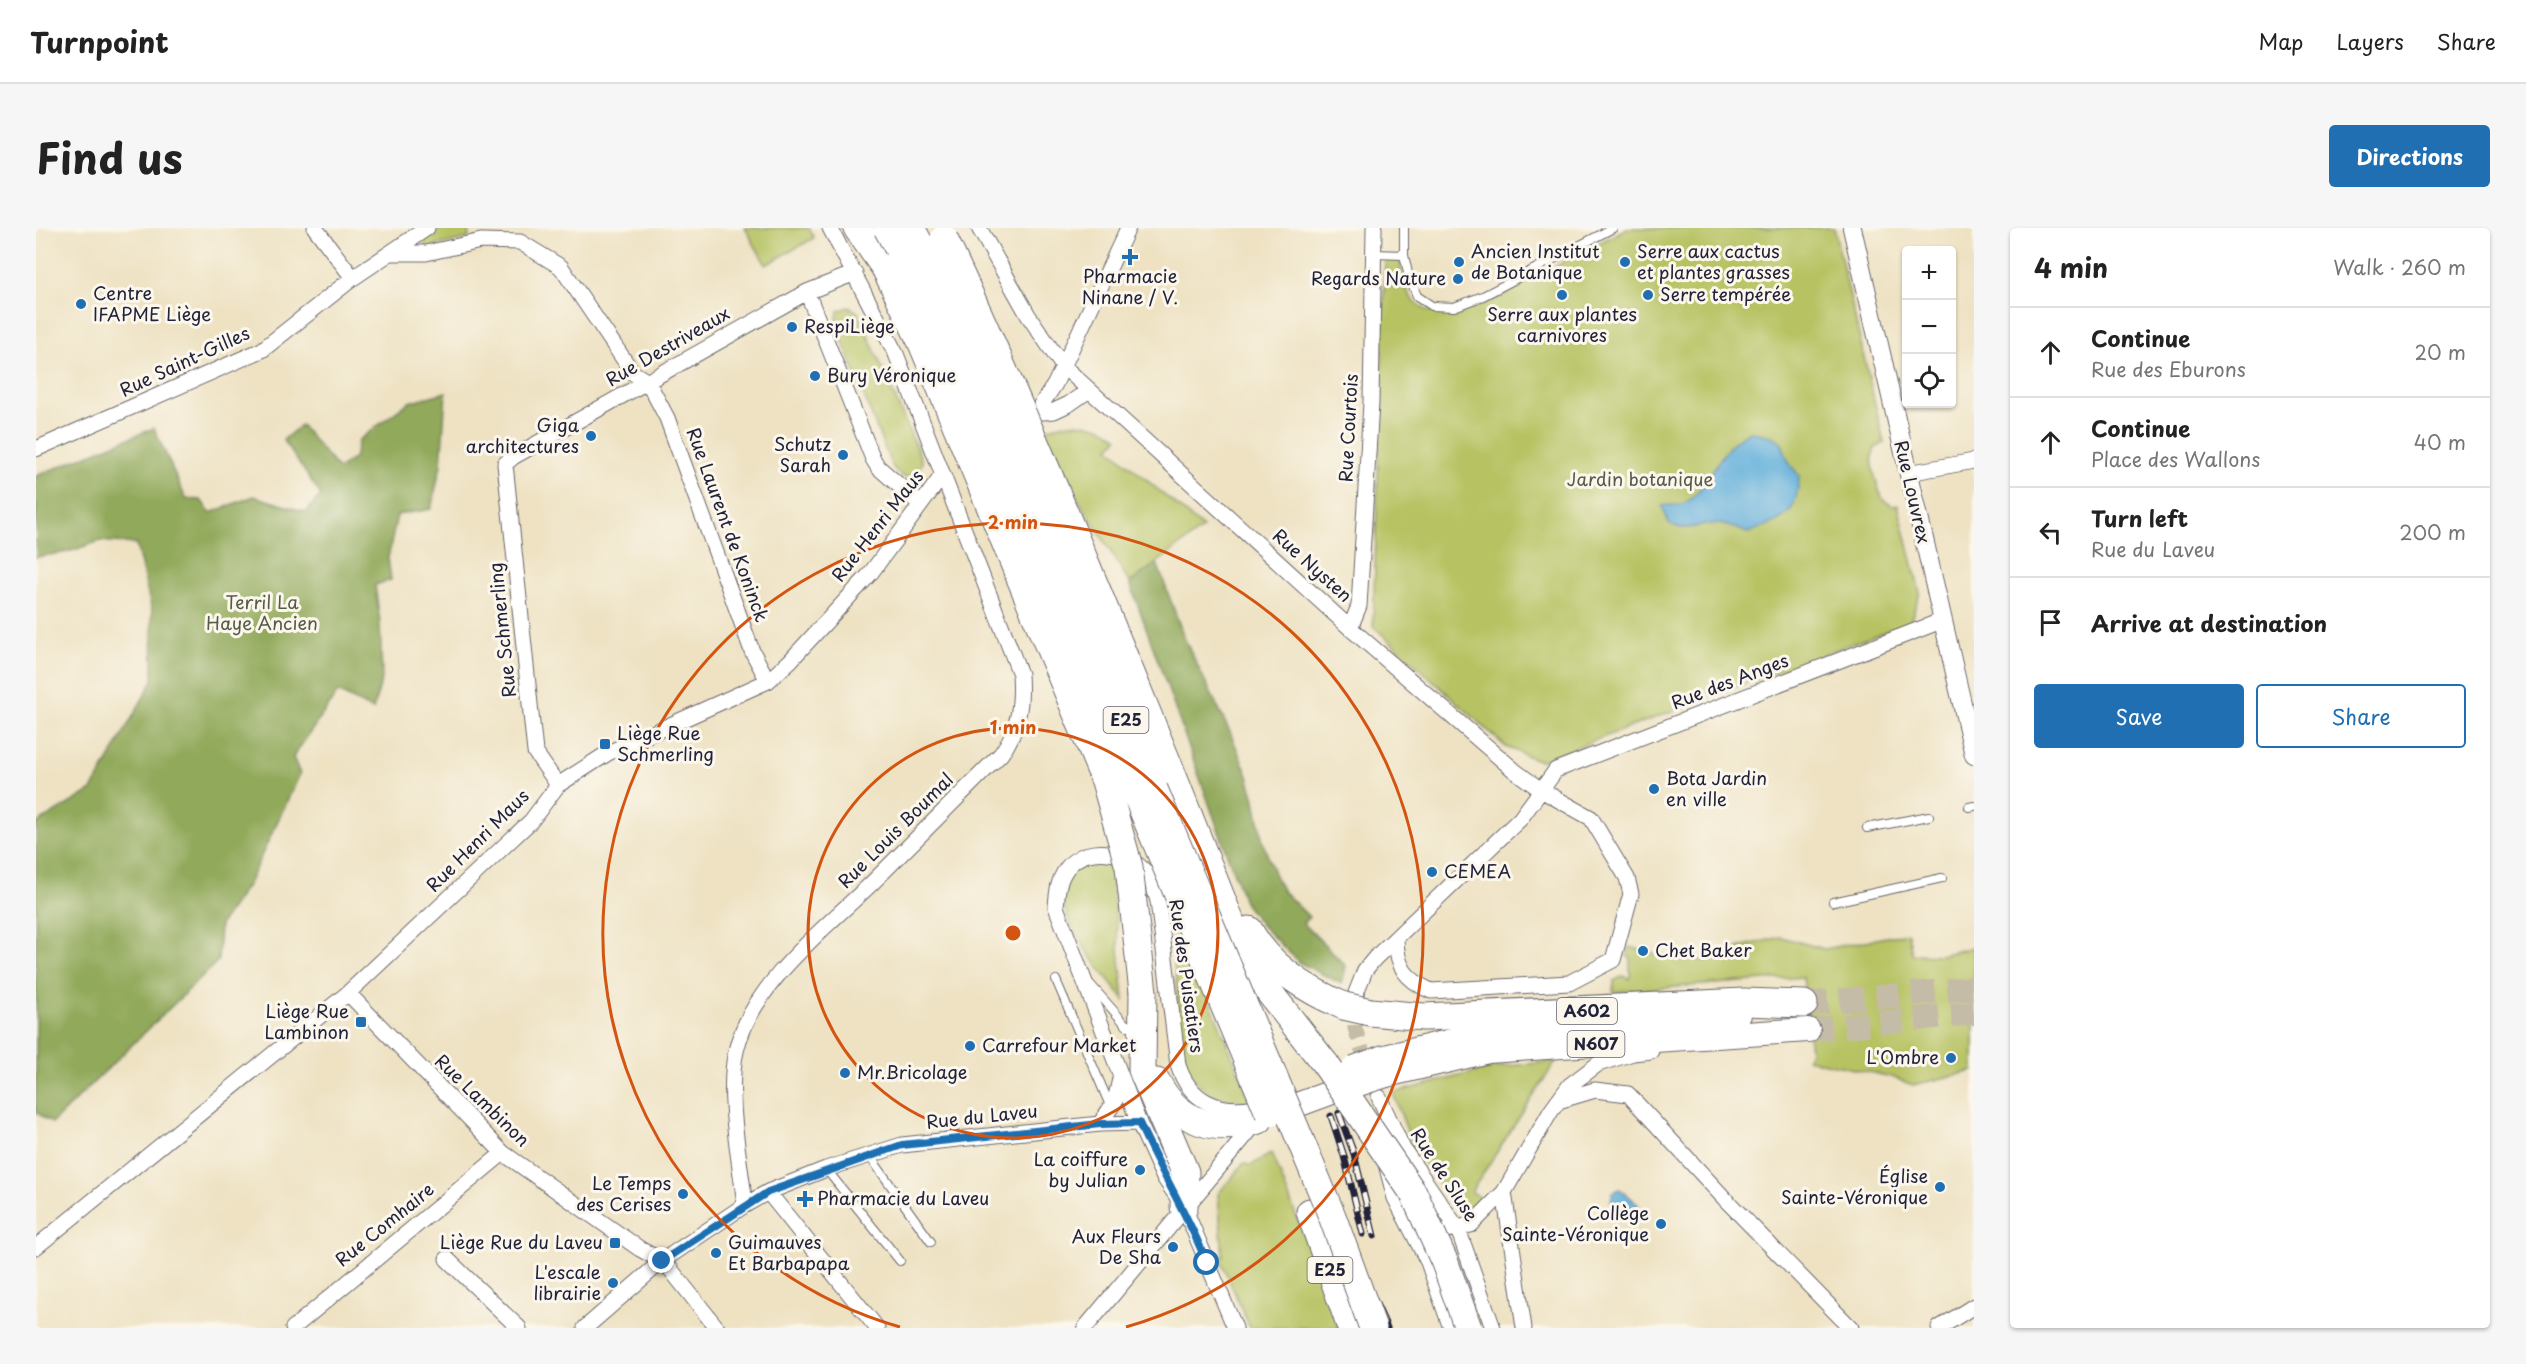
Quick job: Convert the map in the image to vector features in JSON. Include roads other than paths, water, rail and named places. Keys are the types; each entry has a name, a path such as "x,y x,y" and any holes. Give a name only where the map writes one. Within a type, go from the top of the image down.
{"highway":[{"path":"857,228 885,268"},
{"path":"868,228 930,362 1105,781 1129,867 1154,1076 1172,1104 1189,1118 1212,1126 1239,1126 1256,1113"},
{"name":"E25","path":"887,228 958,367 1305,1201 1351,1328"},
{"name":"E25","path":"911,228 938,277 990,394 1332,1216 1373,1328"},
{"name":"A602","path":"939,232 977,309 1082,555 1240,945 1259,978 1342,1078 1414,1194 1445,1263 1468,1328"},
{"name":"A602","path":"1199,840 1262,953 1319,996 1424,1017 1744,1002 1804,1004"},
{"path":"1143,993 1142,1070 1185,1172 1184,1207"},
{"name":"N607","path":"1294,1098 1342,1078 1384,1067 1469,1037 1746,1014 1804,1004"},
{"name":"N607","path":"1384,1067 1488,1051 1808,1030"}],"street":[{"path":"315,228 353,278"},
{"name":"Rue Saint-Gilles","path":"36,450 262,350 353,278 394,253 427,228"},
{"name":"Rue Louis Boumal","path":"745,1205 733,1075 736,1050 748,1018 761,996 795,958 1001,754 1019,718 1022,699 1020,674 896,354 830,228"},
{"name":"Rue Nysten","path":"979,228 1028,315 1062,365 1350,628 1541,790 1591,818 1627,878 1631,894 1613,960 1569,983 1431,991 1414,983 1405,972 1397,956 1396,939"},
{"path":"1089,390 1054,411 1035,412 1055,384 1128,228"},
{"name":"Rue Courtois","path":"1350,628 1359,606 1361,582 1371,403 1374,228"},
{"name":"Rue Louvrex","path":"1852,228 1941,621 1974,755"},
{"path":"394,253 426,253 479,234 520,242 561,267 633,373 648,382"},
{"name":"Rue Destriveaux","path":"505,464 513,457 807,292 855,273"},
{"path":"807,292 873,459 878,467 919,503"},
{"name":"Rue Laurent de Koninck","path":"648,382 667,418 752,651 768,681"},
{"name":"Rue Henri Maus","path":"36,1247 348,993 531,820 558,785 608,753 768,681 790,661 870,574 940,469 955,453"},
{"path":"1908,472 1974,461"},
{"name":"Rue Schmerling","path":"505,464 536,752 558,785"},
{"name":"Rue des Anges","path":"1541,790 1556,770 1578,760 1941,621"},
{"path":"1357,1004 1365,970 1520,819 1541,790"},
{"name":"Rue des Puisatiers","path":"1235,1328 1184,1207 1163,1176 1120,1079 1056,907 1057,888 1067,867 1083,855 1110,852 1136,862 1150,878 1158,901 1174,1042 1182,1078 1198,1097 1215,1107 1256,1113"},
{"name":"Rue Lambinon","path":"348,993 503,1153 640,1249 662,1261"},
{"path":"1453,1229 1471,1225 1504,1192 1558,1101 1570,1085 1598,1064 1633,1053 1748,1044 1780,1032"},
{"path":"1100,1124 1111,1109 1120,1079"},
{"path":"1558,1101 1595,1090 1628,1094 1725,1199 1851,1328"},
{"name":"Rue de Sluse","path":"1381,1117 1379,1097 1403,1149 1453,1229 1494,1328"},
{"path":"1085,1328 1184,1207 1256,1113"},
{"name":"Rue du Laveu","path":"585,1328 662,1261 745,1205 768,1192 826,1169 902,1145 1100,1124 1139,1123"},
{"name":"Rue Comhaire","path":"300,1326 503,1153"},
{"path":"1385,1162 1395,1198 1428,1262 1451,1328"},
{"path":"768,1192 877,1328"},
{"path":"1504,1192 1524,1328"},
{"path":"1395,1198 1415,1216"},
{"path":"447,1259 519,1328"},
{"path":"662,1261 717,1328"},
{"path":"1939,1328 1974,1306"}],"lane":[{"path":"1404,228 1404,255 1417,296 1432,306 1454,307 1483,296 1612,228"},
{"path":"1374,254 1404,255"},
{"path":"1867,828 1929,816"},
{"path":"1833,902 1942,878"},
{"path":"1081,974 1127,1026"},
{"path":"1056,980 1111,1109"},
{"path":"869,1155 931,1242"},
{"path":"826,1169 900,1261"}],"water":[{"path":"1750,432 1775,437 1780,441 1787,459 1799,475 1795,500 1787,514 1771,524 1748,533 1720,524 1681,528 1669,523 1662,506 1683,504 1694,496 1731,445"},
{"path":"1620,1189 1637,1203 1639,1210 1632,1217 1611,1201 1613,1192"}],"tunnel":[{"path":"1804,1004 1974,988"},
{"path":"1355,1002 1355,1028 1369,1072"},
{"path":"1808,1030 1974,1013"}],"railway":[{"path":"1339,1113 1354,1154 1374,1236"},
{"path":"1331,1116 1344,1156 1363,1234"},
{"path":"1367,1284 1387,1328"}],"place":[{"name":"Pharmacie Ninane / V.","path":"1130,257"},
{"name":"Ancien Institut de Botanique","path":"1459,262"},
{"name":"Serre aux cactus et plantes grasses","path":"1625,262"},
{"name":"Regards Nature","path":"1458,279"},
{"name":"Serre aux plantes carnivores","path":"1562,295"},
{"name":"Serre tempérée","path":"1648,295"},
{"name":"Centre IFAPME Liège","path":"81,304"},
{"name":"RespiLiège","path":"792,327"},
{"name":"Bury Véronique","path":"815,376"},
{"name":"Giga architectures","path":"591,436"},
{"name":"Schutz Sarah","path":"843,455"},
{"name":"Liège Rue Schmerling","path":"605,744"},
{"name":"Bota Jardin en ville","path":"1654,789"},
{"name":"CEMEA","path":"1432,872"},
{"name":"Chet Baker","path":"1643,951"},
{"name":"Liège Rue Lambinon","path":"361,1022"},
{"name":"Carrefour Market","path":"970,1046"},
{"name":"L'Ombre","path":"1951,1058"},
{"name":"Mr.Bricolage","path":"845,1073"},
{"name":"La coiffure by Julian","path":"1140,1170"},
{"name":"Église Sainte-Véronique","path":"1940,1187"},
{"name":"Le Temps des Cerises","path":"683,1194"},
{"name":"Pharmacie du Laveu","path":"805,1199"},
{"name":"Collège Sainte-Véronique","path":"1661,1224"},
{"name":"Liège Rue du Laveu","path":"615,1243"},
{"name":"Aux Fleurs De Sha","path":"1173,1247"},
{"name":"Guimauves Et Barbapapa","path":"716,1253"},
{"name":"L'escale librairie","path":"613,1283"}],"park label":[{"name":"Jardin botanique","path":"1640,480"},
{"name":"Terril La Haye Ancien","path":"262,613"}]}
